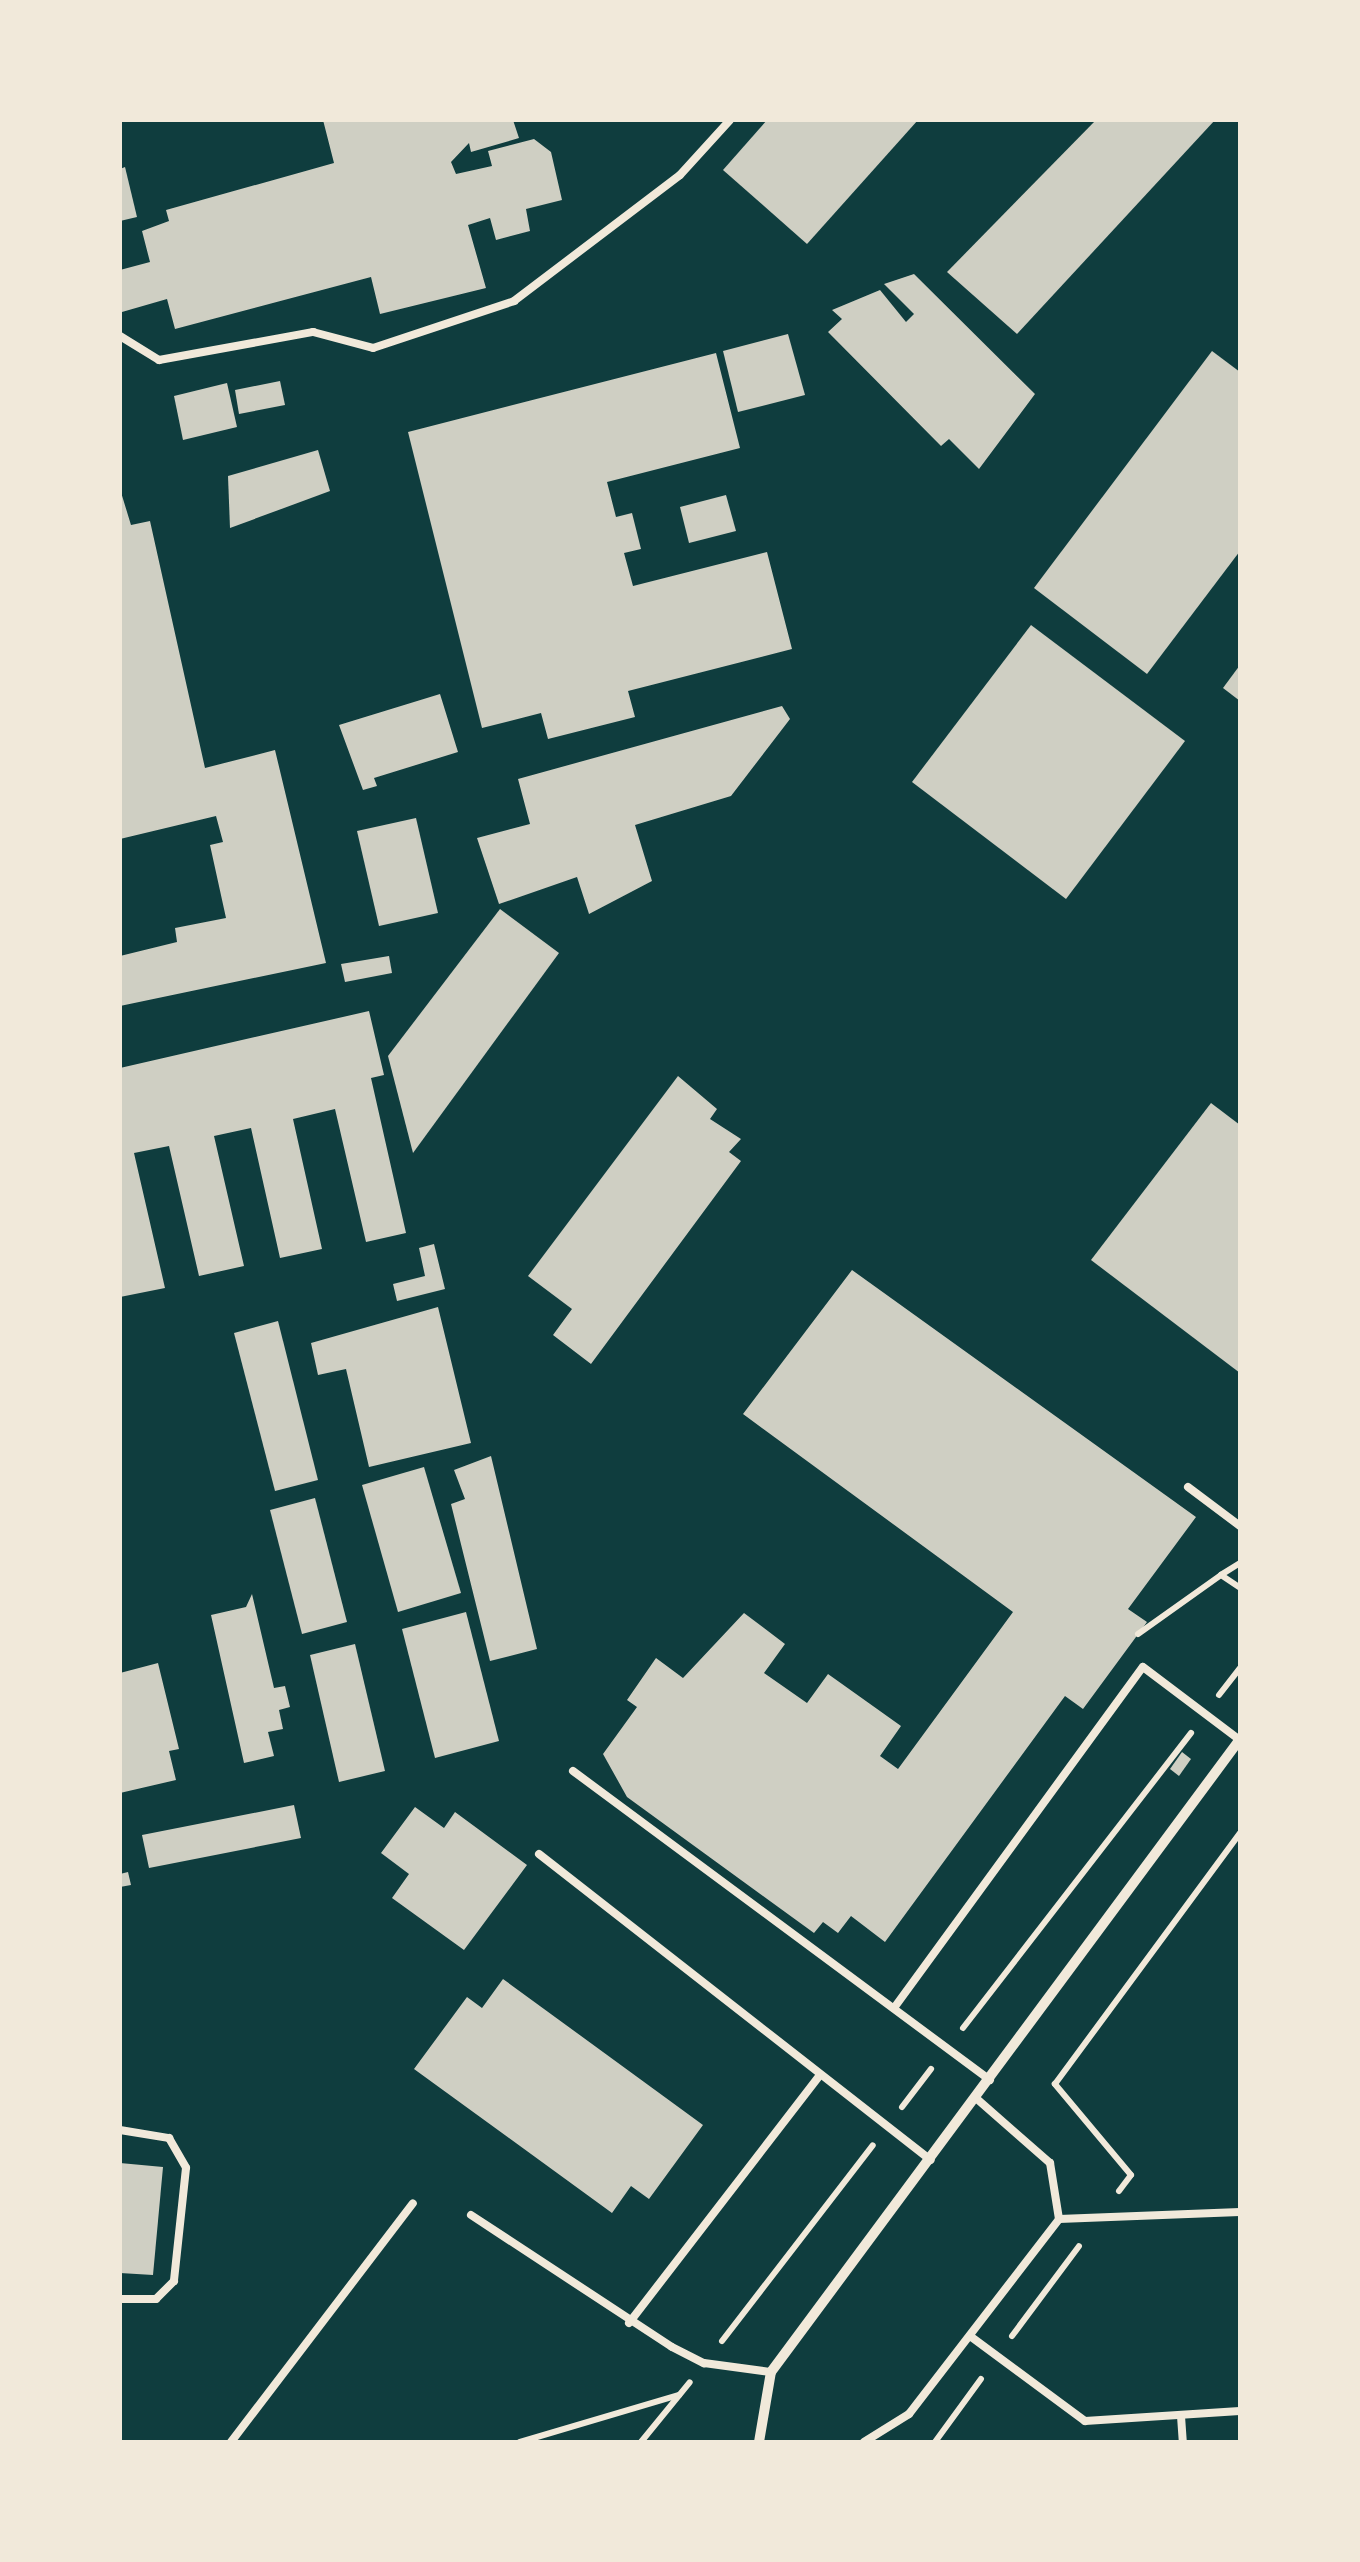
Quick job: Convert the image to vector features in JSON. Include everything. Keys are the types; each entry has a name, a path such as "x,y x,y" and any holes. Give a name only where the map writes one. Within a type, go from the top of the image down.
{"street":[{"path":"759,2442 771,2372 1240,1740"}],"lane":[{"path":"120,336 159,360 313,332 373,348 514,301 680,175 730,120"},
{"path":"1188,1488 1240,1526"},
{"path":"894,2008 1143,1667 1240,1740"},
{"path":"573,1771 990,2080"},
{"path":"539,1854 930,2160"},
{"path":"629,2323 820,2075"},
{"path":"864,2442 909,2414 1059,2219 1050,2163 976,2099"},
{"path":"120,2130 169,2138 186,2168 174,2281 156,2299 120,2298"},
{"path":"231,2442 414,2203"},
{"path":"1059,2219 1240,2212"},
{"path":"471,2215 629,2323 704,2364 771,2372"},
{"path":"970,2336 1079,2419 1240,2411"},
{"path":"1181,2416 1183,2442"}],"path":[{"path":"1138,1634 1240,1563"},
{"path":"1221,1575 1240,1589"},
{"path":"1055,2084 1240,1833"},
{"path":"520,2442 680,2394 641,2442"}],"building":[{"path":"323,120 513,120 519,138 471,152 469,143 451,162 456,174 492,166 488,151 534,139 551,152 562,200 526,209 530,231 496,240 490,218 468,225 486,288 380,314 371,277 175,329 167,299 122,312 120,270 150,262 142,231 169,221 166,210 334,163"},
{"path":"767,120 918,120 807,244 723,170"},
{"path":"1096,120 1215,120 1017,334 947,272"},
{"path":"125,167 137,217 120,221 120,169"},
{"path":"914,274 1035,394 979,469 949,439 941,446 828,332 842,319 832,310 880,290 906,322 914,314 884,284"},
{"path":"788,334 805,395 738,412 723,351"},
{"path":"1212,351 1240,372 1240,551 1147,674 1034,588"},
{"path":"716,353 740,448 607,482 616,517 632,513 641,549 624,553 633,586 767,552 792,649 628,691 635,717 548,739 541,713 482,728 408,432"},
{"path":"280,381 285,405 239,414 235,390"},
{"path":"227,383 237,427 183,440 174,396"},
{"path":"318,450 330,491 230,528 228,476"},
{"path":"120,489 131,525 150,521 205,768 275,750 326,963 120,1006 120,956 177,942 175,928 226,918 210,845 223,842 216,816 120,839"},
{"path":"726,495 736,531 689,543 680,507"},
{"path":"1031,625 1185,741 1066,899 912,782"},
{"path":"1240,665 1240,701 1223,688"},
{"path":"440,694 458,752 374,778 377,786 363,790 339,725"},
{"path":"782,706 790,719 731,796 635,825 652,881 589,914 577,877 499,904 477,838 530,824 518,779"},
{"path":"416,818 438,913 379,926 357,831"},
{"path":"500,909 559,953 413,1153 388,1056"},
{"path":"389,956 392,973 345,982 341,964"},
{"path":"369,1011 384,1075 371,1078 406,1233 366,1242 335,1109 293,1119 322,1249 280,1258 251,1128 214,1136 244,1266 199,1276 169,1146 134,1153 165,1288 120,1297 120,1068"},
{"path":"678,1076 717,1109 710,1119 741,1139 729,1152 741,1161 591,1364 553,1335 572,1309 528,1276"},
{"path":"1211,1103 1240,1125 1240,1373 1091,1260"},
{"path":"434,1244 445,1289 397,1301 393,1284 425,1276 419,1248"},
{"path":"852,1270 1196,1517 1128,1609 1147,1622 1083,1709 1065,1696 885,1942 851,1916 838,1933 823,1922 814,1933 627,1797 603,1754 637,1707 627,1700 656,1658 683,1678 744,1613 785,1644 764,1673 807,1703 828,1674 901,1726 880,1756 898,1769 1013,1612 743,1414"},
{"path":"438,1307 471,1443 369,1467 346,1369 318,1375 311,1343"},
{"path":"278,1321 318,1480 275,1491 234,1333"},
{"path":"491,1456 537,1649 490,1661 451,1504 465,1499 454,1470"},
{"path":"424,1467 461,1593 398,1612 362,1485"},
{"path":"315,1498 347,1622 302,1634 270,1510"},
{"path":"252,1594 274,1688 285,1686 290,1707 279,1710 283,1729 268,1732 274,1756 244,1763 211,1615 246,1607"},
{"path":"466,1612 499,1741 435,1758 402,1629"},
{"path":"355,1644 385,1771 339,1782 310,1655"},
{"path":"158,1663 179,1749 169,1751 176,1780 120,1793 120,1673"},
{"path":"1182,1752 1191,1759 1179,1776 1170,1769"},
{"path":"294,1805 301,1838 149,1868 142,1835"},
{"path":"415,1807 444,1828 455,1812 527,1865 464,1950 392,1898 409,1874 381,1853"},
{"path":"128,1872 131,1885 120,1887 120,1874"},
{"path":"503,1979 703,2125 649,2199 631,2186 612,2213 414,2069 467,1997 482,2008"},
{"path":"120,2163 163,2167 153,2275 120,2273"}]}
